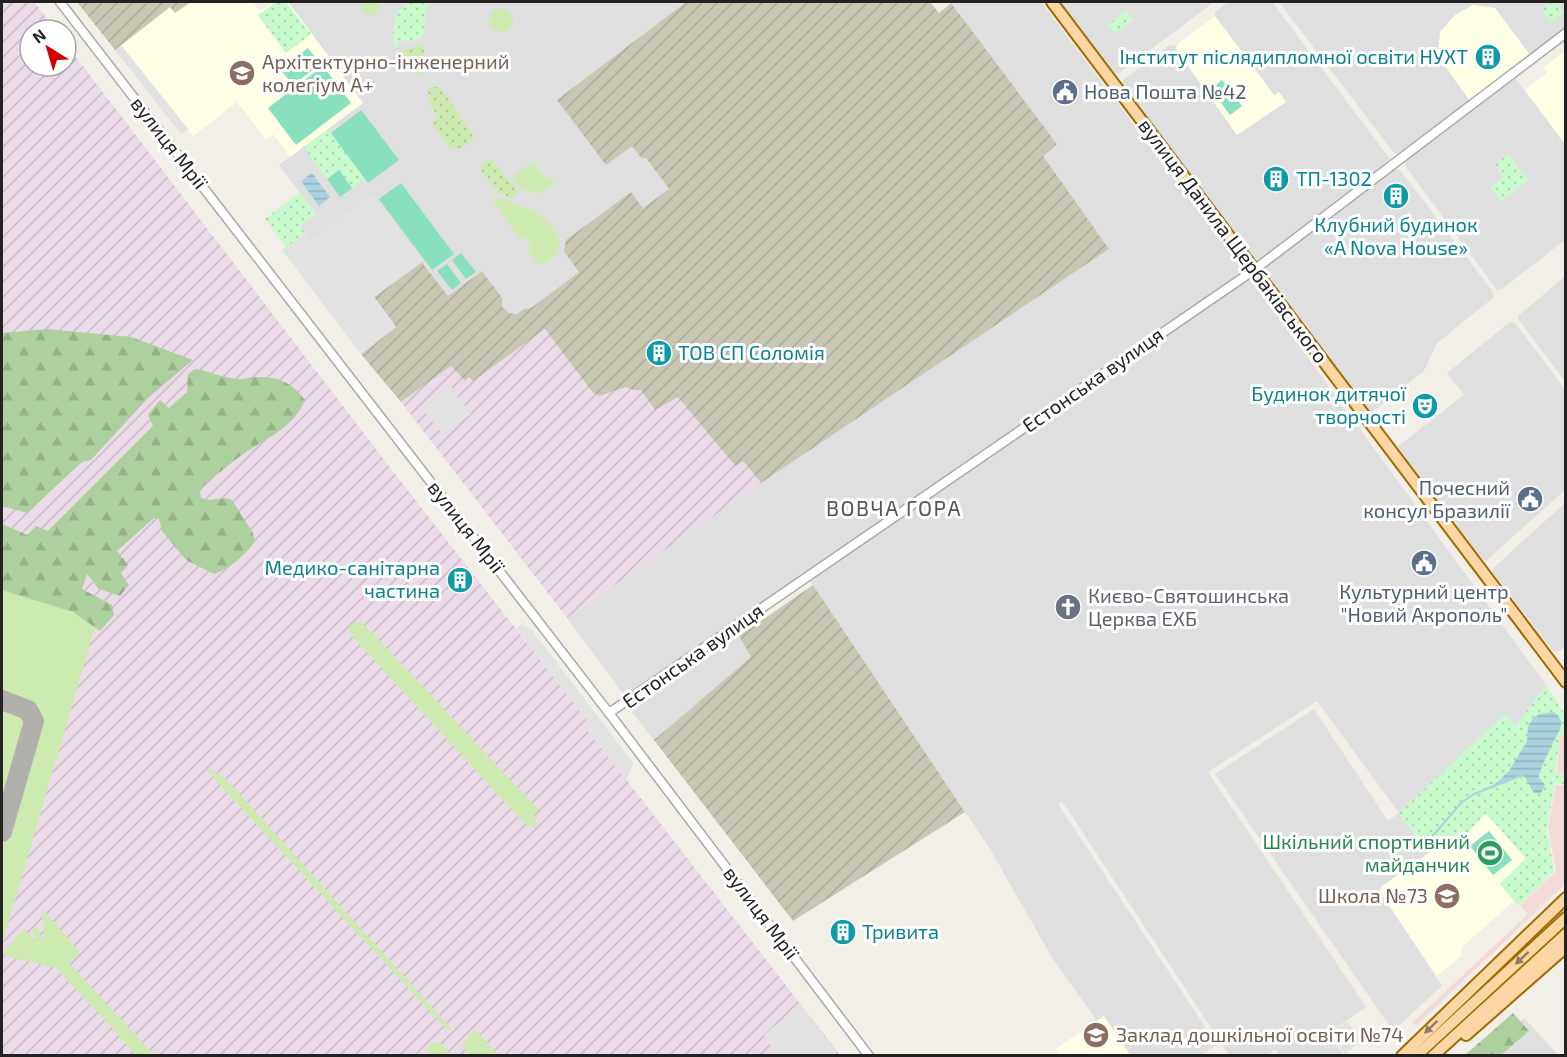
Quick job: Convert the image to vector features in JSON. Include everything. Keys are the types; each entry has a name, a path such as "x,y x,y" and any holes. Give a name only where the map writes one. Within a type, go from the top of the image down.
{"main road":[{"name":"вулиця Данила Щербаківського","path":"1052,2 1566,682"},
{"path":"1402,1056 1566,898"},
{"path":"1417,1055 1566,918"},
{"path":"1433,1056 1566,934"},
{"path":"1443,1056 1566,947"}],"street":[{"name":"вулиця Мрії","path":"60,2 609,713 869,1056"},
{"name":"Естонська вулиця","path":"609,713 1254,270 1566,33"}],"shaded area":[{"path":"2,2 34,2 47,18 18,18 18,78 78,78 78,60 395,474 591,725 587,729 840,1055 2,1056"},
{"path":"77,2 191,2 175,13 170,7 115,50"},
{"name":"Архітектурно-інженерний колегіум А+","path":"191,2 253,2 260,11 273,2 288,2 363,103 290,157 273,134 266,139 237,102 193,136 121,45 170,7 175,13"},
{"path":"288,2 686,2 558,100 606,164 631,145 641,158 646,158 669,189 643,209 631,192 564,252 579,272 531,308 524,309 517,314 509,313 502,305 502,298 448,296 372,195 311,241 300,226 316,214 279,165 363,103"},
{"path":"686,2 930,2 939,13 951,3 1057,144 1043,156 1109,249 761,483 743,461 736,466 732,462 678,397 655,410 641,390 626,387 599,396 593,393 545,329 473,381 469,377 465,381 451,366 401,402 361,354 396,327 374,297 422,262 448,296 482,271 502,298 502,306 509,313 517,314 524,309 531,308 579,272 564,252 566,240 631,192 643,208 669,189 646,158 641,158 632,146 606,165 557,100"},
{"path":"950,2 1041,2 1245,271 1546,685 1516,725 1505,715 1399,813 1317,701 1208,772 1366,1007 1330,1032 1343,1055 1279,1055 1275,1050 1267,1055 1229,1055 1062,801 1058,804 1217,1045 1201,1055 1130,1055 1104,1017 1097,1021 1053,959 990,849 806,575 627,699 567,618 747,492 1109,249 1042,156 1057,144"},
{"path":"1060,2 1214,2 1118,74 1114,72"},
{"path":"1228,2 1272,2 1389,158 1388,163 1259,262 1255,261 1122,85 1123,80 1170,45 1176,46 1237,134 1274,95 1215,16 1215,12"},
{"path":"1279,2 1565,2 1565,29 1530,55 1495,8 1438,56 1470,101 1402,153 1394,153"},
{"path":"1473,5 1495,8 1530,55 1470,101 1438,56 1440,32 1455,15"},
{"path":"1215,16 1274,95 1279,92 1286,102 1237,135 1176,49 1178,44"},
{"path":"121,45 188,129 181,134 115,50"},
{"path":"1565,51 1565,144 1525,90 1547,73 1544,67"},
{"path":"1515,78 1565,144 1565,240 1502,289 1497,290 1405,166 1406,160"},
{"path":"1395,169 1400,170 1493,292 1493,298 1437,343 1424,371 1373,411 1369,411 1263,271 1264,266"},
{"path":"372,195 422,262 374,297 396,327 361,354 282,250 305,233 311,240"},
{"path":"1565,276 1565,381 1518,316"},
{"path":"1510,322 1515,323 1565,389 1565,490 1487,560 1482,559 1397,447 1464,395 1447,373"},
{"path":"545,329 593,393 599,396 626,387 641,390 660,406 678,396 732,462 742,460 761,483 567,618 401,402 451,366 465,381"},
{"path":"451,387 471,414 443,435 423,409"},
{"path":"1565,503 1565,646 1560,651 1554,652 1493,573 1493,568"},
{"path":"813,585 965,812 793,921 654,740 751,657 739,636"},
{"path":"522,624 532,630 633,763 626,780 586,729 590,725 516,628"},
{"path":"739,636 751,657 654,740 631,711"},
{"path":"1314,709 1388,821 1399,813 1429,853 1381,887 1380,892 1442,986 1393,1031 1215,774"},
{"path":"1565,731 1565,774 1557,772 1560,736"},
{"path":"1556,785 1565,785 1565,884 1416,1026 1412,1023 1528,914 1520,906 1556,871 1548,828"},
{"name":"Школа №73","path":"1485,813 1526,859 1500,884 1514,901 1462,947 1461,956 1437,976 1380,892 1381,887 1429,853 1458,843"},
{"path":"800,1004 837,1053 834,1055 773,1055 776,1053 764,1037 765,1034"},
{"name":"Заклад дошкільної освіти №74","path":"1104,1016 1130,1055 1059,1055 1055,1049"},
{"path":"1524,1018 1558,1055 1482,1056"},
{"path":"1347,1022 1362,1040 1345,1055 1331,1032"}],"green space":[{"path":"276,2 286,2 311,34 286,53 258,15"},
{"path":"361,2 380,2 380,8 374,15 368,15 362,11"},
{"path":"409,2 427,2 424,35 415,41 401,40 394,49 395,17"},
{"path":"1556,2 1564,12 1551,22 1542,10"},
{"path":"501,8 509,12 513,20 509,28 501,32 493,28 489,20 493,12"},
{"path":"1126,11 1133,20 1115,34 1108,25"},
{"path":"422,44 424,46 423,71 418,76 399,52"},
{"path":"308,48 320,64 293,85 280,69"},
{"path":"323,66 351,103 296,145 268,108"},
{"path":"1222,80 1242,106 1230,115 1211,89"},
{"path":"438,87 442,90 474,136 468,144 451,150 431,123 438,117 429,103 428,89"},
{"path":"361,110 399,160 368,183 331,133"},
{"path":"328,129 365,179 352,188 339,170 327,179 303,147"},
{"path":"1508,154 1528,180 1501,201 1490,187 1504,177 1495,164"},
{"path":"488,160 492,160 519,191 512,199 497,191 480,170"},
{"path":"533,162 542,174 555,182 539,194 524,190 511,178"},
{"path":"339,170 352,188 340,197 327,179"},
{"path":"401,183 454,254 432,270 379,199"},
{"path":"300,192 316,214 300,226 305,233 286,248 265,219"},
{"path":"492,199 503,199 536,212 546,219 560,238 559,252 543,264 538,264 527,249 531,245 524,236 519,239"},
{"path":"461,253 476,272 466,279 452,260"},
{"path":"447,264 461,283 452,290 437,271"},
{"path":"47,329 131,337 193,360 149,397 91,460 82,462 27,513 2,506 2,333"},
{"path":"195,369 232,378 277,379 295,389 305,400 296,416 284,428 241,455 200,490 201,498 232,500 253,533 255,541 247,551 237,561 214,574 186,560 162,531 159,519 154,518 117,551 128,565 121,573 129,585 120,596 99,589 87,574 82,589 112,605 114,615 100,631 73,612 2,590 2,524 27,535 36,526 48,531 153,426 148,415 160,400 169,408 187,392 188,374"},
{"path":"2,576 100,610 2,945"},
{"path":"354,622 362,622 539,810 534,814 537,825 534,827 526,825 351,635 349,627"},
{"path":"1546,685 1565,714 1565,730 1560,736 1555,772 1565,775 1565,784 1555,783 1547,829 1554,871 1519,906 1500,884 1526,858 1486,813 1458,843 1429,853 1399,813 1504,715 1516,725"},
{"path":"209,768 224,777 451,1028 448,1031 206,770"},
{"path":"1489,831 1512,860 1493,875 1470,846"},
{"path":"44,911 80,952 69,963 154,1055 137,1055 56,968 6,956 4,953 25,929 36,943 32,929 38,927 42,940 44,940 42,912"},
{"path":"1513,1013 1529,1031 1501,1055 1465,1055"},
{"path":"475,1029 498,1055 470,1055 462,1046"},
{"path":"437,1042 452,1055 429,1055 428,1047"}],"water":[{"path":"312,173 330,197 319,206 301,181"},
{"path":"1554,712 1560,719 1561,726 1539,775 1545,785 1541,793 1534,793 1525,777 1520,775 1492,787 1509,771 1527,741 1528,726 1533,719 1539,714"}],"waterway":[{"path":"1430,839 1461,803 1474,794 1525,774"}],"taxiway":[{"path":"2,700 28,710 34,721 2,832"}],"place":[{"name":"Інститут післядипломної освіти НУХТ","path":"1488,57"},
{"name":"Архітектурно-інженерний колегіум А+","path":"242,73"},
{"name":"Нова Пошта №42","path":"1065,92"},
{"name":"ТП-1302","path":"1276,179"},
{"name":"Клубний будинок «A Nova House»","path":"1396,196"},
{"name":"ТОВ СП Соломія","path":"659,353"},
{"name":"Будинок дитячої творчості","path":"1425,406"},
{"name":"Почесний консул Бразилії","path":"1530,499"},
{"name":"Культурний центр \"Новий Акрополь\"","path":"1424,563"},
{"name":"Медико-санітарна частина","path":"460,580"},
{"name":"Києво-Святошинська Церква ЕХБ","path":"1068,607"},
{"name":"Шкільний спортивний майданчик","path":"1490,853"},
{"name":"Школа №73","path":"1447,896"},
{"name":"Тривита","path":"843,932"},
{"name":"Заклад дошкільної освіти №74","path":"1096,1035"}],"district":[{"name":"ВОВЧА ГОРА","path":"894,509"}]}
